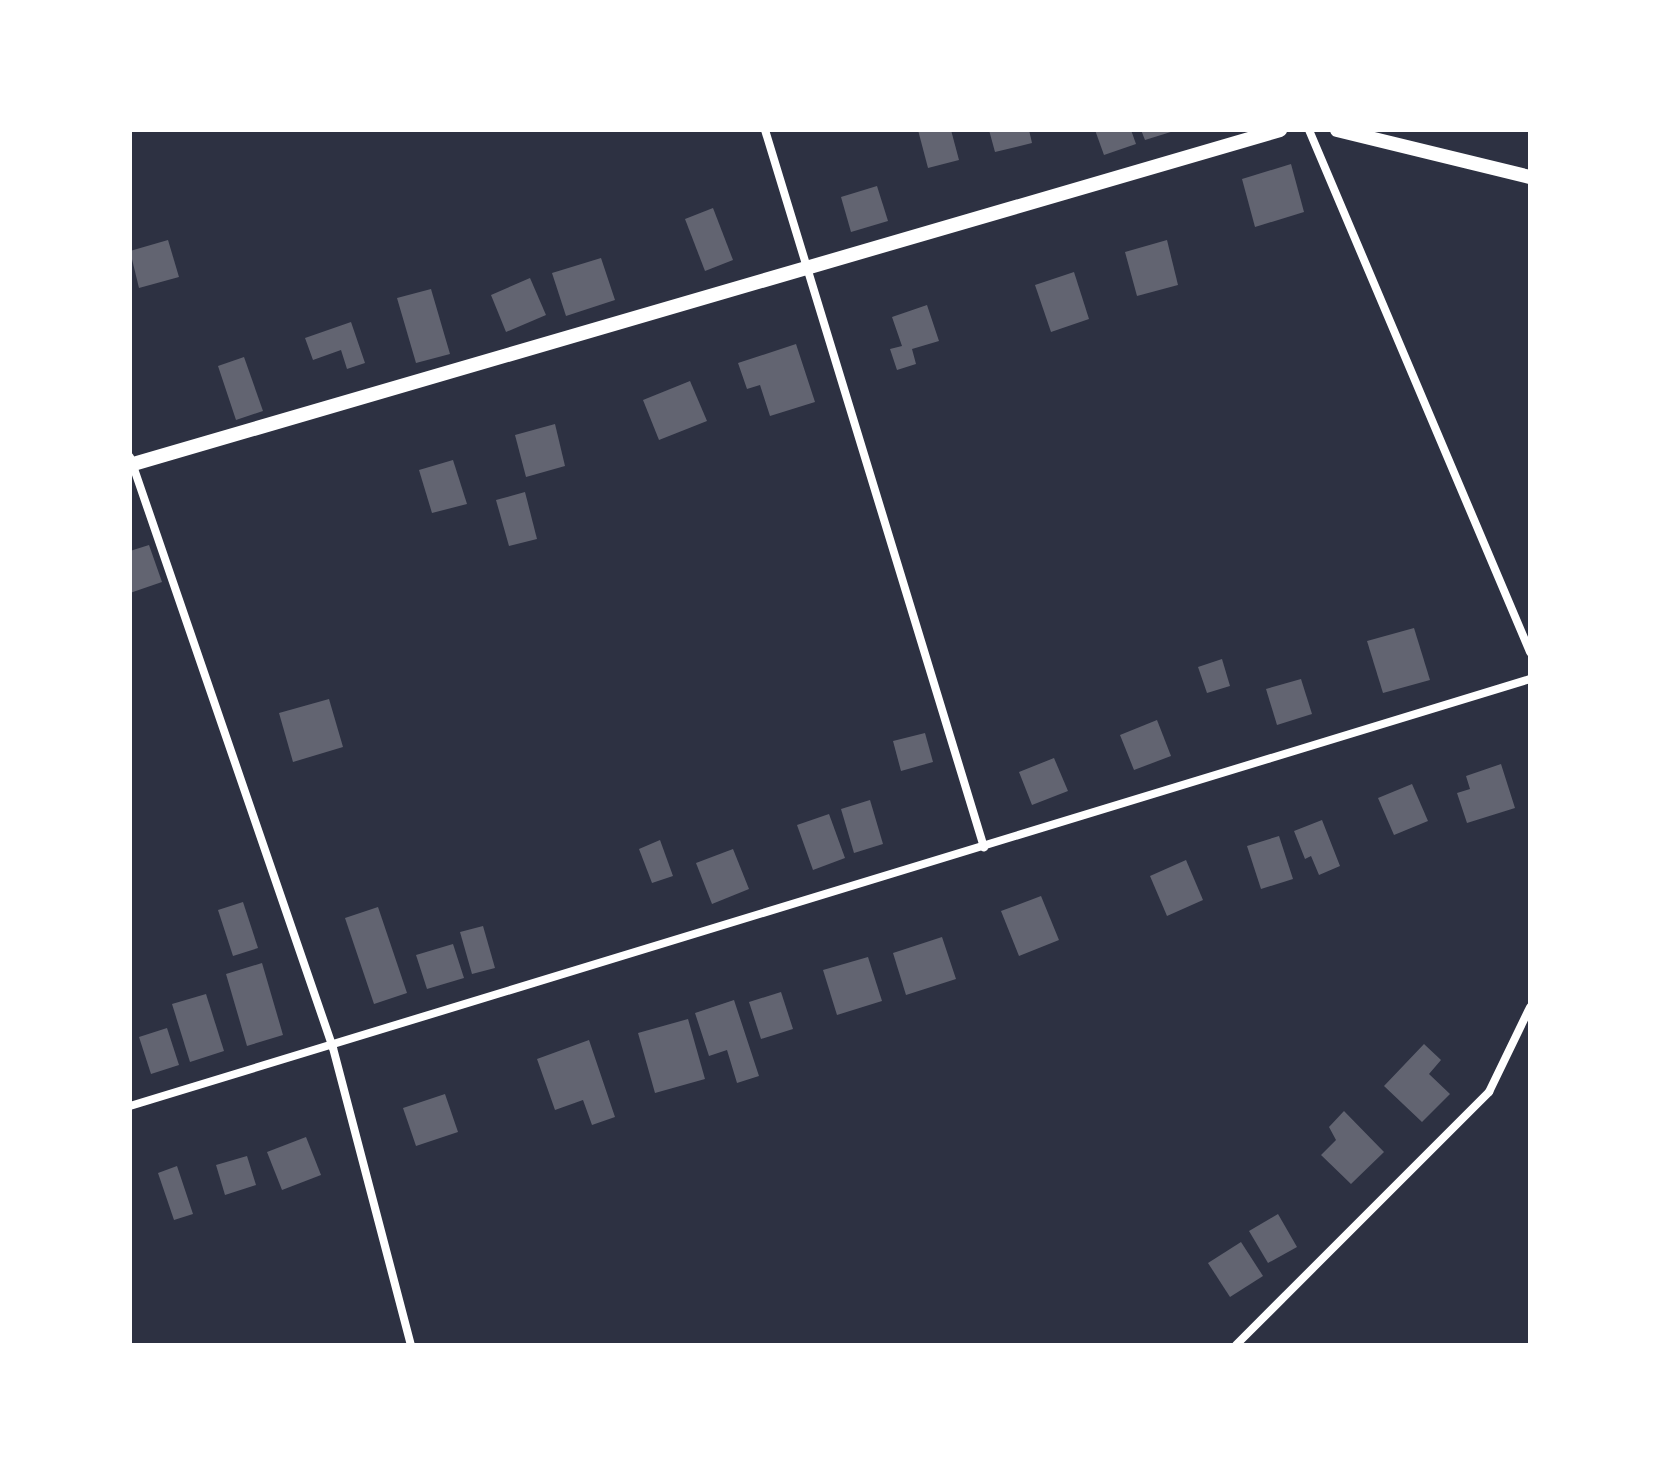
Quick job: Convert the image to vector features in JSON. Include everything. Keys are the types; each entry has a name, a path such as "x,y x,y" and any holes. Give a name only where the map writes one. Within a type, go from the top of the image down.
{"street":[{"path":"765,130 984,847"},
{"path":"411,1345 333,1048 131,462 1280,130"},
{"path":"1309,130 1530,652"},
{"path":"1337,130 1530,177"},
{"path":"130,1106 333,1048 1530,679"},
{"path":"1236,1345 1489,1092 1530,1007"}],"building":[{"path":"918,130 951,130 959,160 928,168"},
{"path":"989,130 1029,130 1032,143 995,152"},
{"path":"1095,130 1131,130 1136,144 1104,155"},
{"path":"1141,130 1174,130 1174,131 1145,140"},
{"path":"1291,164 1304,212 1255,227 1242,179"},
{"path":"877,186 888,221 851,232 841,197"},
{"path":"713,208 733,260 705,271 685,219"},
{"path":"168,240 179,277 139,288 130,251"},
{"path":"1167,240 1178,285 1137,296 1125,252"},
{"path":"601,258 615,300 566,316 552,273"},
{"path":"1074,272 1089,319 1051,332 1035,285"},
{"path":"530,278 546,315 506,332 491,295"},
{"path":"431,289 450,354 416,363 397,298"},
{"path":"927,305 939,341 912,349 916,364 897,370 890,349 902,346 892,317"},
{"path":"351,322 365,363 347,369 341,350 313,360 305,338"},
{"path":"796,344 815,402 770,416 760,385 747,389 738,363"},
{"path":"244,357 263,411 236,420 218,366"},
{"path":"690,381 707,421 659,440 643,400"},
{"path":"555,424 565,466 526,477 515,435"},
{"path":"453,460 467,504 432,513 419,470"},
{"path":"525,492 537,539 509,546 496,500"},
{"path":"149,545 162,582 130,593 130,551"},
{"path":"1414,628 1430,680 1383,693 1367,641"},
{"path":"1222,659 1230,686 1207,693 1198,667"},
{"path":"1301,679 1312,714 1277,725 1266,689"},
{"path":"329,699 343,747 293,762 279,713"},
{"path":"1157,720 1171,756 1134,770 1120,735"},
{"path":"925,733 933,762 901,771 893,741"},
{"path":"1054,758 1068,791 1032,805 1019,772"},
{"path":"1501,764 1515,808 1467,823 1457,793 1470,789 1466,776"},
{"path":"1412,784 1428,821 1394,835 1378,798"},
{"path":"870,800 883,844 854,853 841,809"},
{"path":"829,814 845,858 813,870 797,825"},
{"path":"1322,820 1340,866 1319,875 1311,856 1305,859 1294,831"},
{"path":"1279,836 1293,879 1261,889 1247,846"},
{"path":"660,840 673,876 652,883 639,849"},
{"path":"733,849 749,889 712,904 696,863"},
{"path":"1186,860 1203,900 1167,916 1150,876"},
{"path":"1041,896 1059,940 1019,956 1001,911"},
{"path":"243,902 258,948 233,956 218,910"},
{"path":"378,907 407,993 374,1004 345,918"},
{"path":"483,926 495,968 472,974 460,932"},
{"path":"942,937 956,979 906,995 893,953"},
{"path":"453,944 464,978 427,989 416,955"},
{"path":"868,957 882,1001 837,1015 823,970"},
{"path":"262,963 283,1035 247,1046 226,974"},
{"path":"781,992 793,1029 761,1039 749,1002"},
{"path":"206,994 224,1051 190,1062 172,1004"},
{"path":"734,1000 759,1076 737,1083 727,1050 709,1056 695,1013"},
{"path":"688,1019 705,1079 655,1093 638,1033"},
{"path":"167,1028 179,1065 151,1074 139,1037"},
{"path":"589,1040 615,1117 592,1125 583,1100 555,1110 537,1059"},
{"path":"1424,1044 1441,1060 1429,1074 1450,1094 1422,1122 1384,1086"},
{"path":"445,1094 458,1132 416,1146 403,1108"},
{"path":"1344,1111 1384,1152 1351,1184 1321,1155 1336,1140 1329,1127"},
{"path":"306,1137 321,1175 282,1190 267,1152"},
{"path":"247,1156 256,1185 225,1195 216,1165"},
{"path":"177,1166 193,1214 174,1220 158,1173"},
{"path":"1278,1214 1297,1247 1268,1263 1249,1231"},
{"path":"1241,1242 1263,1276 1230,1297 1208,1263"}]}
